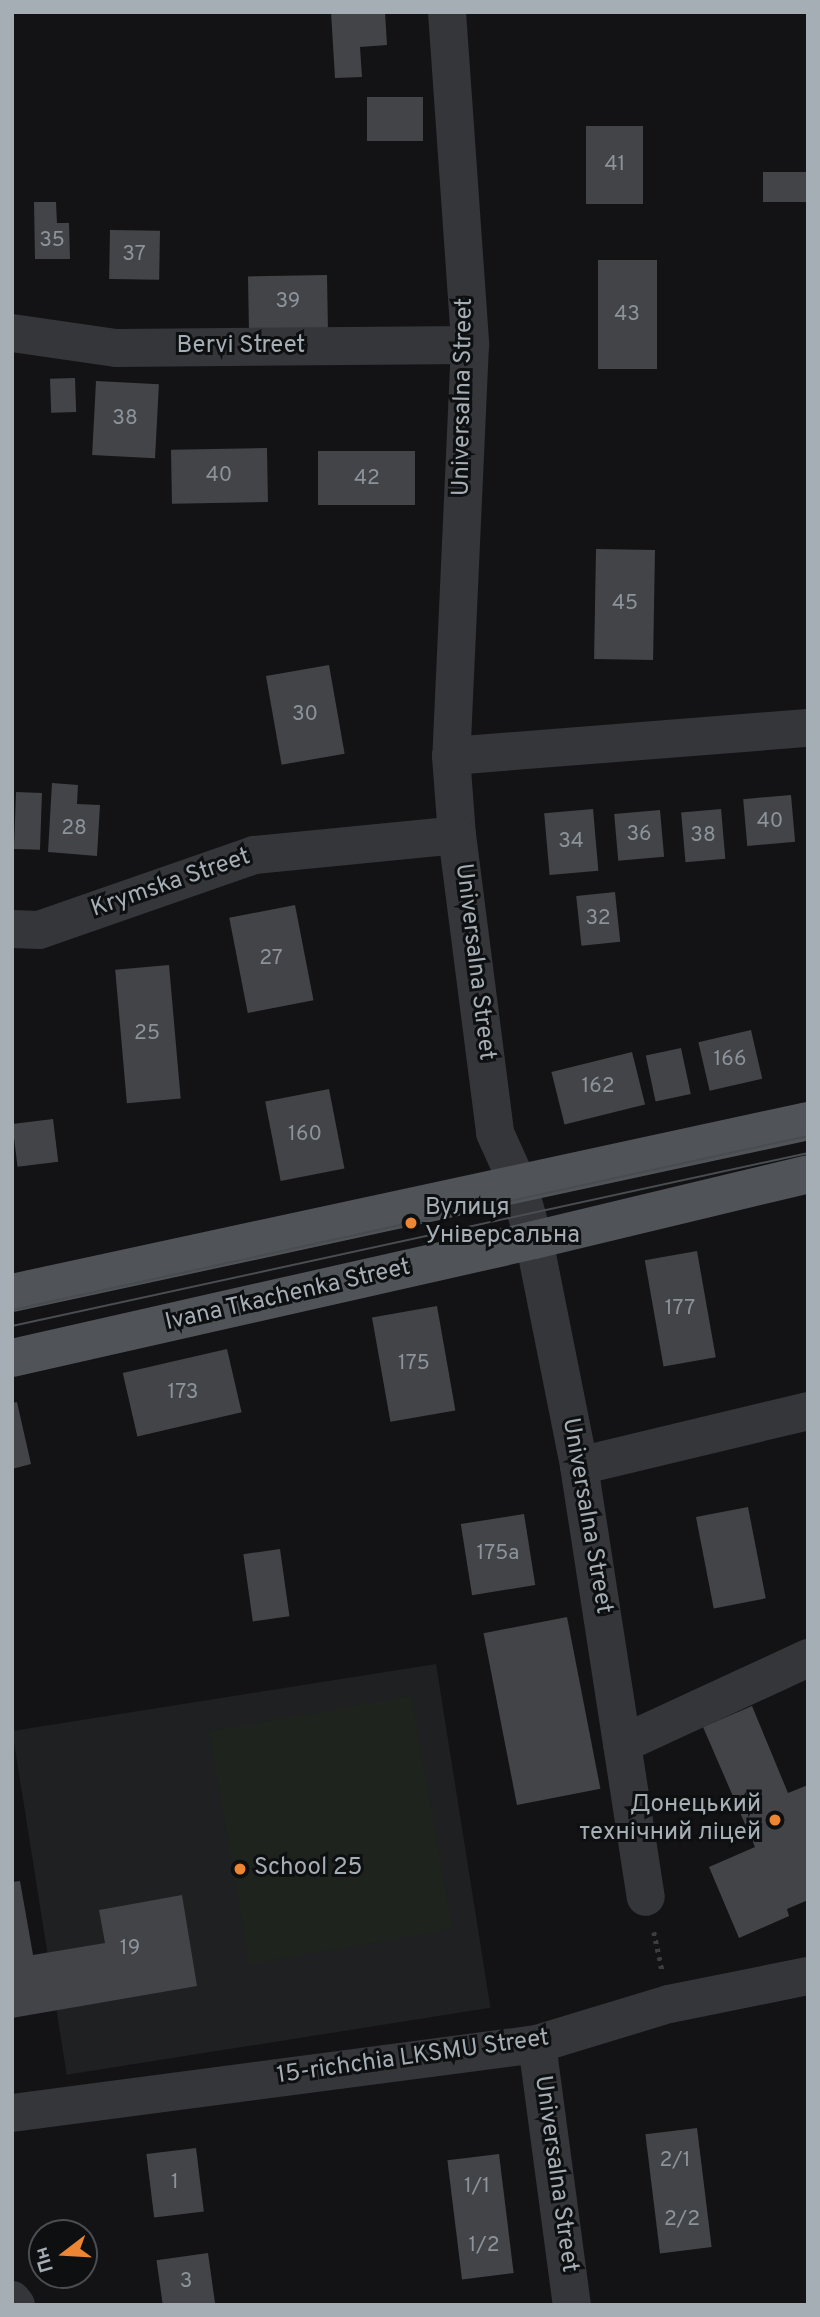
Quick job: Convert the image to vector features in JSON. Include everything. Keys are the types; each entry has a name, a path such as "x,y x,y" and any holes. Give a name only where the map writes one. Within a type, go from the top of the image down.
{"main road":[{"path":"12,1293 808,1121"},
{"name":"Ivana Tkachenka Street","path":"12,1358 534,1240 808,1174"}],"street":[{"name":"Universalna Street","path":"447,12 470,345 451,756 457,835 495,1133 518,1184 534,1240 579,1466 646,1897"},
{"name":"Bervi Street","path":"12,333 116,348 470,345"},
{"path":"451,756 808,728"},
{"name":"Krymska Street","path":"12,929 38,930 254,855 457,835"},
{"path":"579,1466 808,1411"},
{"path":"622,1744 807,1659"},
{"name":"15-richchia LKSMU Street","path":"12,2113 537,2044 669,2004 808,1976"},
{"name":"Universalna Street","path":"537,2044 572,2305"},
{"path":"12,2300 16,2305"}],"path":[{"path":"646,1897 669,2004"}],"shaded area":[{"name":"School 25","path":"436,1664 490,2008 67,2075 12,1731"},
{"path":"411,1696 452,1928 250,1964 209,1732"}],"building":[{"path":"331,12 385,12 387,45 360,47 362,77 335,78"},
{"path":"367,97 423,97 423,141 367,141"},
{"path":"586,126 643,126 643,204 586,204"},
{"path":"763,172 808,172 808,202 763,202"},
{"path":"34,202 56,202 57,223 69,223 70,259 35,259"},
{"path":"110,230 160,231 159,280 109,279"},
{"path":"598,260 657,260 657,369 598,369"},
{"path":"327,275 328,328 249,329 248,276"},
{"path":"75,378 76,412 51,413 50,379"},
{"path":"96,381 159,384 155,458 92,455"},
{"path":"267,448 268,502 172,504 171,450"},
{"path":"318,451 415,451 415,505 318,505"},
{"path":"596,549 655,550 653,660 594,659"},
{"path":"329,665 345,754 282,765 266,676"},
{"path":"52,783 78,785 77,804 100,805 97,856 48,852"},
{"path":"16,792 42,793 40,850 14,849"},
{"path":"791,795 795,842 747,846 743,799"},
{"path":"593,809 598,871 550,875 544,813"},
{"path":"721,809 725,859 686,862 681,812"},
{"path":"660,810 664,857 618,861 614,814"},
{"path":"615,892 620,942 581,946 576,896"},
{"path":"295,905 314,1000 248,1013 229,918"},
{"path":"169,965 181,1098 127,1103 115,970"},
{"path":"751,1030 762,1079 710,1091 698,1042"},
{"path":"681,1048 691,1094 656,1101 646,1055"},
{"path":"632,1052 645,1104 565,1124 551,1072"},
{"path":"329,1089 344,1169 281,1181 265,1101"},
{"path":"53,1119 58,1162 18,1167 12,1124"},
{"path":"697,1251 716,1357 664,1367 645,1260"},
{"path":"437,1306 455,1410 390,1422 372,1317"},
{"path":"227,1349 242,1412 137,1436 123,1373"},
{"path":"17,1402 31,1464 12,1469 12,1403"},
{"path":"748,1507 766,1598 714,1608 696,1517"},
{"path":"524,1514 535,1585 472,1595 461,1524"},
{"path":"280,1549 289,1616 253,1621 243,1554"},
{"path":"567,1617 600,1789 517,1805 484,1633"},
{"name":"Донецький технічний ліцей","path":"752,1706 788,1793 808,1785 808,1900 787,1909 789,1916 739,1938 709,1867 755,1847 703,1727"},
{"path":"20,1881 33,1955 105,1943 99,1910 182,1895 197,1986 12,2018 12,1882"},
{"path":"697,2128 712,2247 660,2253 645,2134"},
{"path":"196,2148 204,2212 154,2218 146,2154"},
{"path":"499,2154 514,2273 462,2279 447,2160"},
{"path":"208,2253 215,2304 163,2305 157,2260"}],"tram line":[{"path":"12,1310 808,1136"},
{"path":"12,1326 808,1153"}],"place":[{"name":"Вулиця Універсальна","path":"411,1223"},
{"name":"Донецький технічний ліцей","path":"775,1820"},
{"name":"School 25","path":"240,1869"}]}
